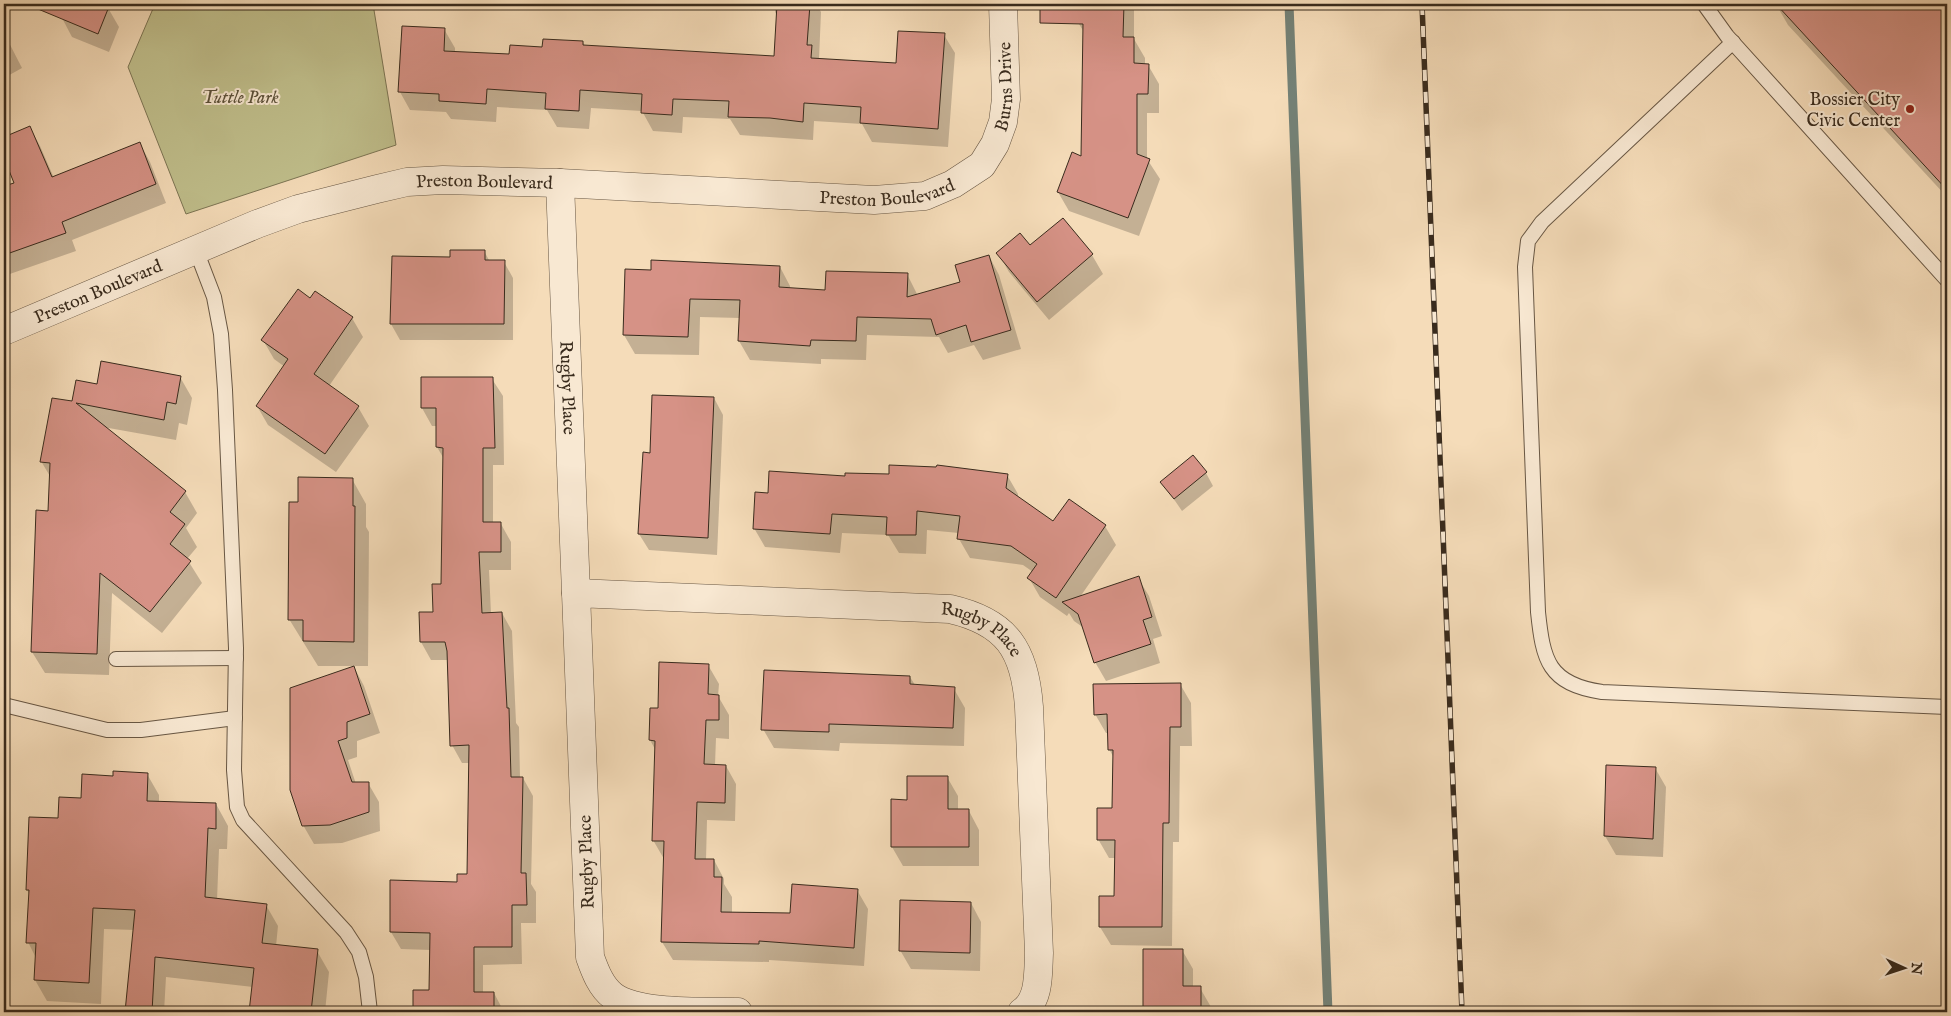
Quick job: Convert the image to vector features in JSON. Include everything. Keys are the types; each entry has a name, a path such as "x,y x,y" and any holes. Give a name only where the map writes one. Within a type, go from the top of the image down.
{"street":[{"name":"Burns Drive","path":"982,165 995,144 1004,122 1006,92 1003,4"},
{"name":"Preston Boulevard","path":"4,331 298,209 407,182 481,179 874,200 925,196 953,184 982,165"},
{"name":"Rugby Place","path":"560,183 590,957 596,974 613,996 630,1004 659,1009 738,1012"},
{"name":"Rugby Place","path":"576,593 950,609 977,616 999,630 1012,644 1021,660 1028,683 1030,706 1039,953 1035,994 1028,1008 1022,1012"}],"lane":[{"path":"1704,4 1732,42 1947,280"},
{"path":"1732,42 1542,222 1528,241 1525,267 1538,612 1542,644 1546,657 1551,667 1566,680 1577,686 1602,692 1947,708"},
{"path":"196,250 214,297 221,334 236,658 234,770 237,807 243,820 346,932 359,952 366,977 370,1012"},
{"path":"116,659 236,658"},
{"path":"4,705 107,730 141,730 235,718"}],"green space":[{"name":"Tuttle Park","path":"155,4 373,4 396,145 186,214 128,67"}],"building":[{"path":"26,4 110,4 98,34"},
{"path":"777,4 810,4 807,45 812,45 811,58 896,63 898,31 945,33 938,129 860,123 861,107 804,103 803,122 770,118 728,117 729,101 673,99 672,115 641,113 642,94 580,90 579,111 545,109 546,93 487,89 486,104 439,101 439,94 398,92 402,26 445,28 444,51 509,54 510,45 542,47 543,39 583,41 583,45 774,56"},
{"path":"1040,4 1124,4 1123,37 1134,37 1134,63 1149,64 1148,94 1137,94 1137,154 1150,159 1128,218 1057,192 1072,152 1081,156 1083,24 1040,23"},
{"name":"Bossier City Civic Center","path":"1776,4 1947,4 1947,190"},
{"path":"30,126 52,177 140,142 156,184 62,222 66,233 4,255 4,186 14,183 4,158 4,137"},
{"path":"1063,218 1093,254 1037,302 996,253 1020,233 1030,245"},
{"path":"450,250 485,250 485,260 505,260 504,324 390,324 392,256 450,257"},
{"path":"989,255 1011,330 971,342 966,325 936,335 931,319 857,317 856,341 811,340 810,346 738,341 740,300 690,299 688,337 623,335 625,269 651,270 651,260 780,266 779,287 825,290 826,271 908,273 907,297 960,282 955,265"},
{"path":"298,289 310,298 315,291 353,317 314,374 359,406 325,454 256,406 288,359 261,340"},
{"path":"101,361 181,376 176,404 167,402 164,420 76,403 186,491 170,512 185,524 170,544 191,561 150,612 100,573 97,654 31,652 36,510 48,511 50,463 40,462 52,398 72,401 76,380 97,384"},
{"path":"421,377 493,377 495,448 483,448 483,522 501,522 501,552 479,552 482,613 502,612 507,708 509,708 511,777 523,777 521,873 526,873 527,905 512,905 512,947 474,947 474,992 494,992 494,1012 413,1012 413,990 429,990 430,933 390,932 390,880 457,882 457,874 467,874 469,745 450,746 447,651 445,642 420,642 419,612 433,612 432,584 441,584 443,448 436,447 436,408 421,408"},
{"path":"652,395 714,397 708,538 638,534 643,452 650,453"},
{"path":"1193,455 1207,472 1174,499 1160,482"},
{"path":"889,465 936,467 937,465 1008,474 1006,488 1053,521 1069,499 1106,525 1056,598 1027,578 1037,564 1011,546 957,539 960,516 917,511 916,535 886,535 887,517 832,514 830,534 753,529 755,492 768,493 769,471 845,476 845,473 889,474"},
{"path":"298,477 353,478 353,506 355,506 354,642 303,641 303,620 288,620 289,502 298,502"},
{"path":"1139,576 1152,617 1143,620 1151,644 1094,663 1078,614 1062,602"},
{"path":"659,662 709,664 708,694 719,695 719,720 706,720 704,764 726,765 725,803 697,802 695,859 714,859 714,877 722,877 721,912 790,913 792,884 858,889 854,948 759,941 759,944 661,942 664,841 652,841 655,741 649,740 650,708 658,708"},
{"path":"354,666 370,714 347,722 347,738 338,741 352,782 369,782 369,812 330,825 302,826 290,790 290,688"},
{"path":"764,670 910,676 910,684 955,687 953,728 829,724 829,732 761,730"},
{"path":"1181,683 1181,727 1170,727 1169,823 1163,823 1162,927 1099,927 1099,896 1114,896 1115,840 1097,840 1097,808 1112,808 1113,750 1108,750 1107,714 1094,715 1093,684"},
{"path":"1606,765 1656,767 1653,839 1604,836"},
{"path":"113,771 148,773 147,801 216,803 216,829 208,828 205,897 267,904 262,943 318,949 311,1012 249,1012 254,968 155,957 152,1012 125,1012 135,910 93,908 89,983 34,980 36,943 26,943 29,890 26,890 29,817 58,818 59,797 81,798 82,774 113,776"},
{"path":"907,776 948,776 948,809 969,809 969,847 891,847 891,799 907,800"},
{"path":"900,900 971,902 970,953 899,951"},
{"path":"1143,949 1183,949 1183,986 1201,986 1201,1012 1143,1012"}],"waterway":[{"path":"1289,4 1328,1012"}],"railway":[{"path":"1422,4 1462,1012"}],"place":[{"name":"Bossier City Civic Center","path":"1910,109"}]}
